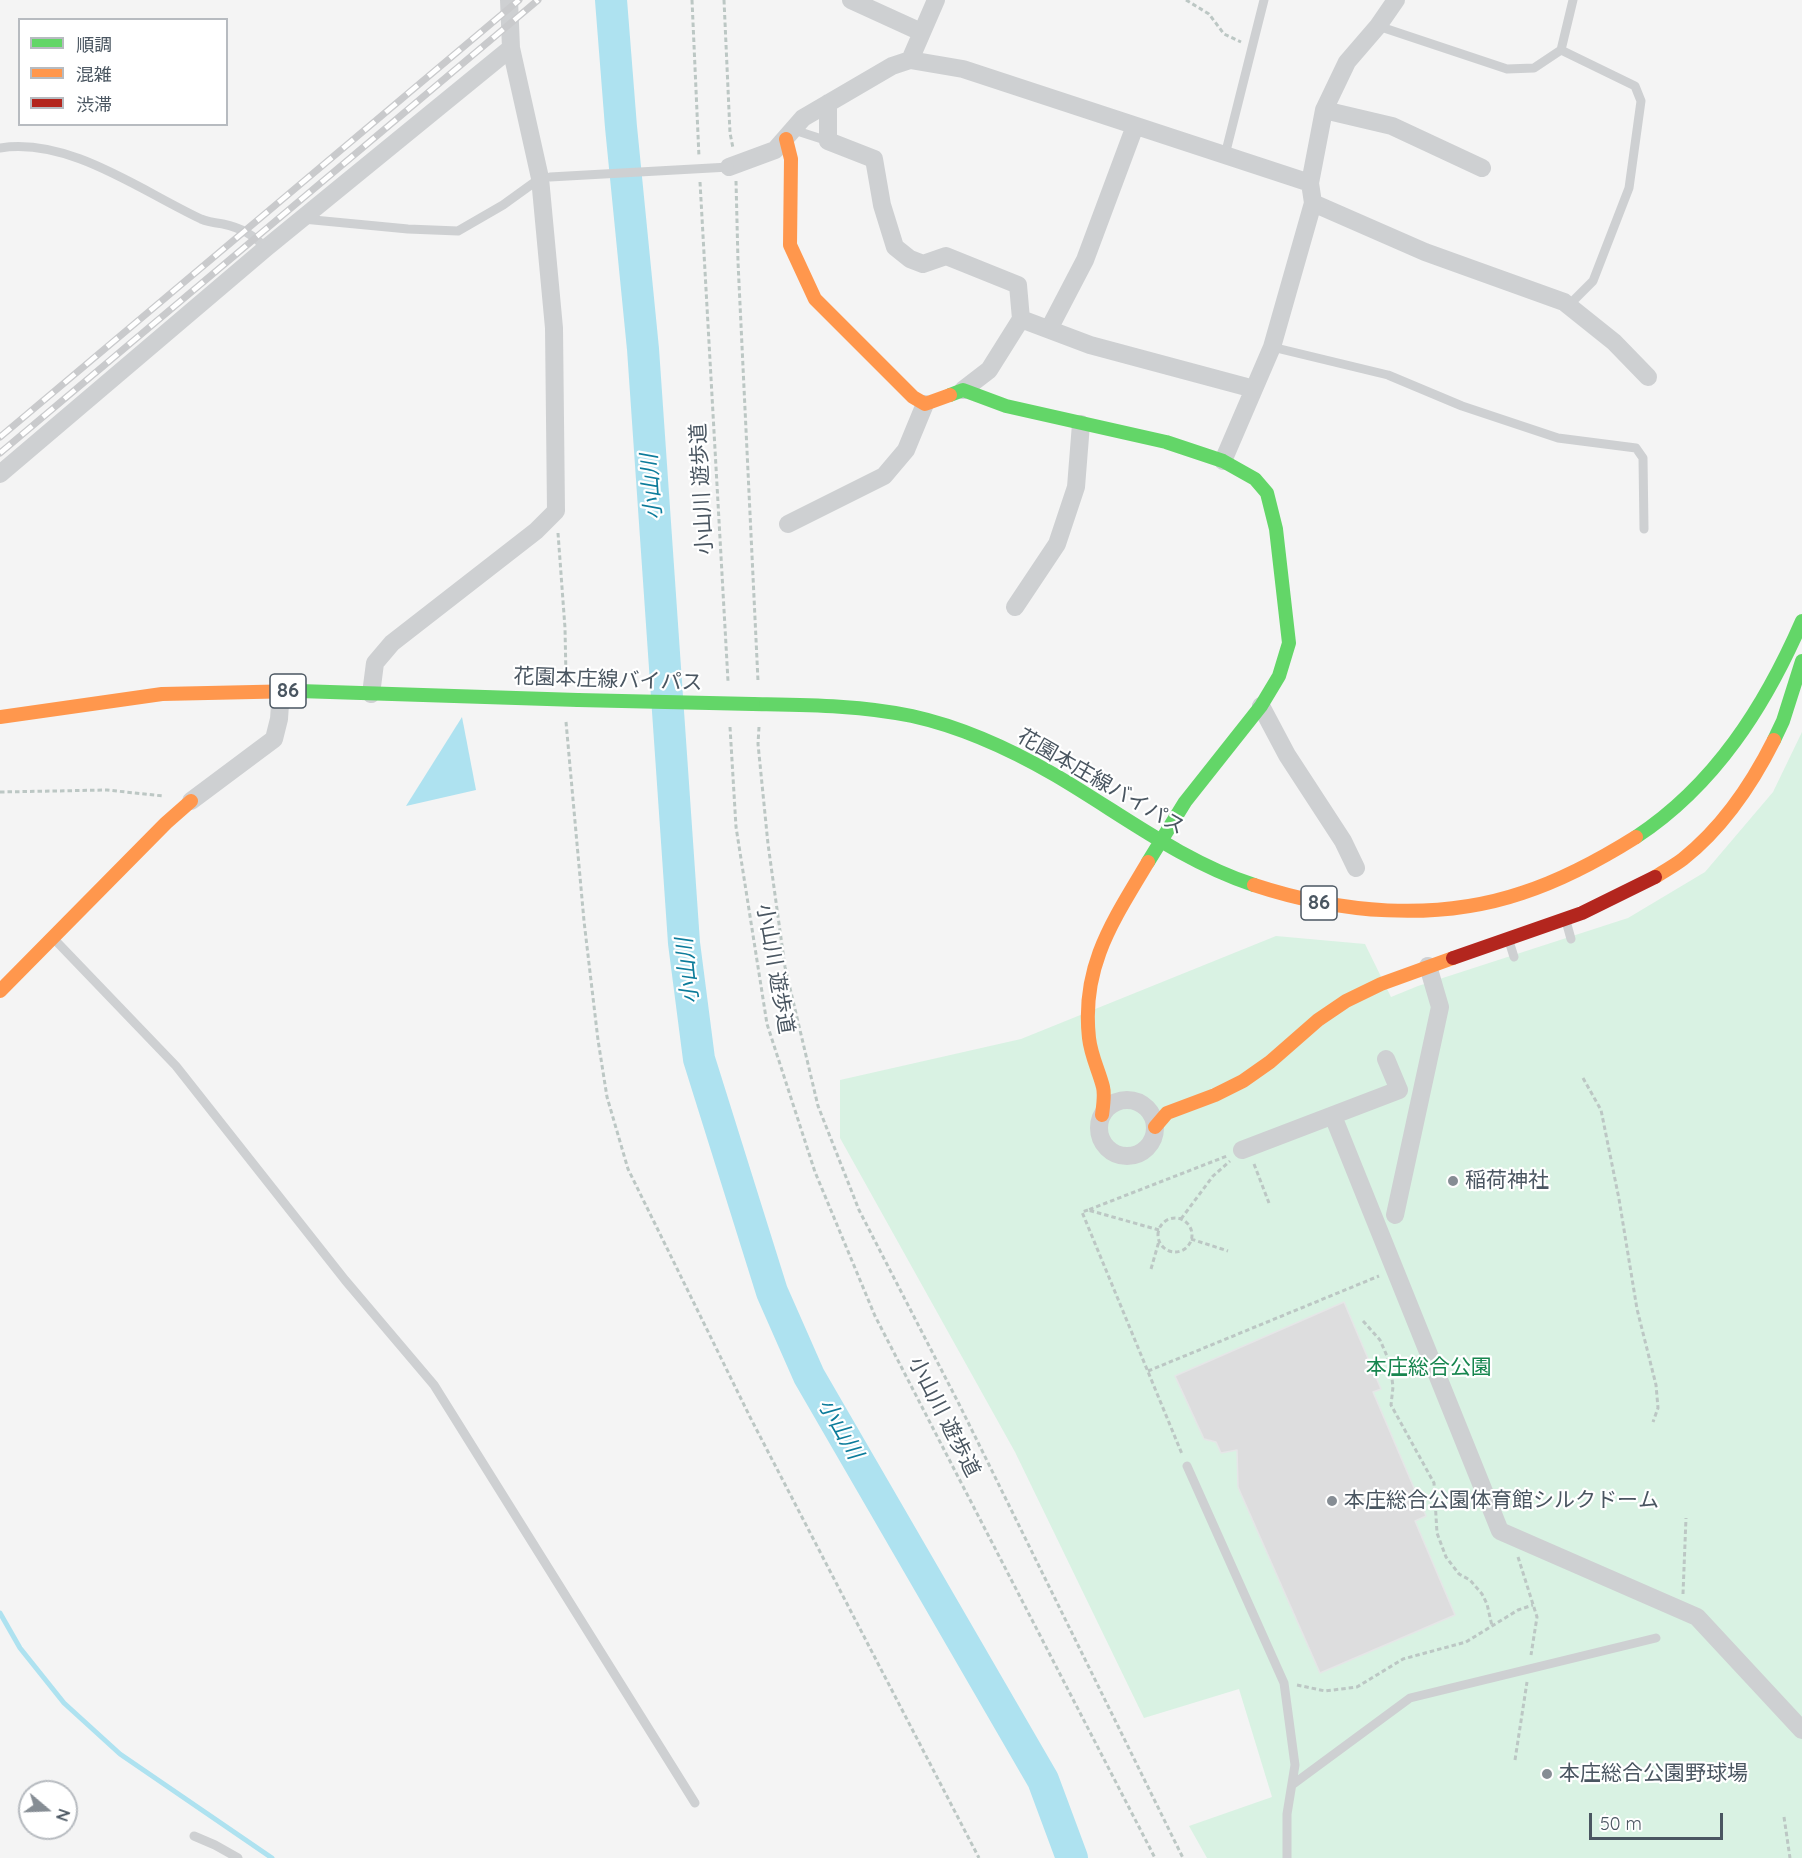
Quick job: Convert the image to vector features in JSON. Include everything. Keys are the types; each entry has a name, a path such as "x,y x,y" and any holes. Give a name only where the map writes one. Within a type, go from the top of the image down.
{"street":[{"path":"371,694 375,663 392,644 536,531 556,511 554,328 545,177 511,48 509,0"},
{"path":"851,0 921,32"},
{"path":"910,60 936,0"},
{"path":"1223,461 1272,347 1313,203 1310,183 1324,110 1347,62 1378,26 1396,0"},
{"path":"0,474 267,248 511,48"},
{"path":"733,167 775,150 803,118 892,66 910,60 963,69 1310,183"},
{"path":"790,134 790,245 815,299 913,398 925,404 963,390 989,370 1021,319 1018,285 946,256 923,264 910,259 895,247 882,205 874,159 828,141 828,103"},
{"path":"1324,110 1392,126 1482,168"},
{"path":"1049,329 1085,260 1135,126"},
{"path":"1313,203 1425,252 1568,306 1614,342 1648,377"},
{"path":"1021,319 1090,345 1254,389"},
{"path":"963,390 1006,406 1166,442 1223,461 1255,479 1267,493 1276,529 1289,643 1279,676 1261,706 1185,802 1160,840 1104,938 1091,975 1087,1006 1089,1040 1095,1066 1104,1089 1100,1134 1103,1143 1118,1154 1136,1154 1150,1144 1157,1117"},
{"path":"788,524 884,476 906,450 925,404"},
{"path":"1015,606 1057,543 1076,487 1081,424"},
{"name":"花園本庄線バイパス","path":"0,717 162,694 280,690 756,704 862,710 912,716 972,735 1043,768 1160,840 1243,881 1302,900 1366,909 1435,910 1510,897 1564,878 1626,844 1676,807 1728,752 1760,706 1783,665 1801,625"},
{"path":"1157,1117 1215,1095 1243,1081 1346,1000 1428,966 1565,919 1620,896 1651,880 1683,859 1723,819 1758,771 1783,721 1802,661"},
{"path":"0,991 166,823 191,801 274,739 279,719 280,690"},
{"path":"1261,706 1287,755 1343,841 1356,868"},
{"path":"1395,1215 1440,1007 1428,966"},
{"path":"1245,1149 1399,1090 1386,1059"},
{"path":"1104,1089 1125,1100 1143,1105 1157,1117"},
{"path":"1102,1115 1115,1102 1125,1100"},
{"path":"1333,1116 1500,1531 1697,1617 1802,1730"}],"lane":[{"path":"1225,155 1264,0"},
{"path":"1378,26 1507,69 1534,68 1561,50 1573,0"},
{"path":"1561,50 1635,86 1641,101 1629,188 1593,281 1568,306"},
{"path":"790,134 828,141"},
{"path":"0,148 34,147 91,163 204,221 234,226 252,233 267,248"},
{"path":"303,219 408,229 458,231 504,205 545,177 733,167"},
{"path":"1272,347 1388,375 1462,406 1558,438 1636,448 1643,458 1644,529"},
{"path":"1565,919 1571,939"},
{"path":"53,938 176,1066 345,1280 434,1385 695,1803"},
{"path":"1509,939 1514,957"},
{"path":"1187,1466 1284,1683 1295,1765 1287,1814 1287,1858"},
{"path":"1292,1785 1410,1698 1656,1638"},
{"path":"194,1836 235,1857"}],"path":[{"path":"692,0 700,164"},
{"path":"724,0 739,274 758,744 768,844 785,967 818,1106 860,1210 960,1406 1183,1858"},
{"path":"1186,0 1209,14 1224,34 1252,48"},
{"name":"小山川 遊歩道","path":"700,175 728,685"},
{"path":"556,511 572,700 568,744 598,1040 608,1097 628,1169 750,1417 979,1858"},
{"name":"小山川 遊歩道","path":"730,720 736,827 767,1024 815,1172 875,1316 1155,1858"},
{"path":"0,792 107,790 191,801"},
{"path":"1583,1078 1601,1110 1613,1166 1637,1309 1656,1385 1658,1408 1653,1422"},
{"path":"1245,1149 1269,1203"},
{"path":"1187,1466 1082,1212 1245,1149"},
{"path":"1181,1219 1213,1176 1245,1149"},
{"path":"1088,1210 1159,1230"},
{"path":"1151,1269 1159,1241 1159,1230 1165,1221 1181,1219 1189,1226 1191,1239 1187,1246 1177,1251 1166,1249 1159,1241"},
{"path":"1191,1239 1228,1251"},
{"path":"1148,1371 1395,1269"},
{"path":"1363,1322 1380,1340 1390,1363 1394,1387 1391,1405 1434,1483 1437,1533 1446,1557 1459,1574 1470,1580 1482,1594 1492,1626"},
{"path":"1683,1611 1686,1518"},
{"path":"1511,1535 1537,1617 1530,1661"},
{"path":"1284,1683 1325,1691 1357,1687 1403,1659 1466,1642 1518,1610 1533,1605"},
{"path":"1515,1760 1528,1672"},
{"path":"1784,1817 1790,1858"}],"green space":[{"name":"本庄総合公園","path":"1802,732 1802,1858 1207,1858 1189,1826 1272,1797 1239,1689 1144,1718 1015,1452 840,1138 840,1080 1021,1039 1276,936 1365,944 1391,997 1418,986 1628,918 1705,872 1773,792"}],"water":[{"path":"462,717 476,790 406,806"}],"building":[{"name":"本庄総合公園体育館シルクドーム","path":"1344,1302 1381,1389 1373,1392 1426,1516 1415,1521 1455,1615 1320,1673 1238,1487 1237,1450 1221,1453 1216,1442 1204,1439 1175,1376"}],"waterway":[{"name":"小山川","path":"611,0 643,349 684,943 699,1059 772,1292 809,1376 1043,1780 1072,1858"},
{"path":"0,1613 20,1648 64,1703 120,1754 272,1858"}],"railway":[{"path":"0,437 519,0"},
{"path":"0,453 538,0"}],"traffic: fast":[{"path":"950,395 963,390 1006,406 1166,442 1223,461 1255,479 1267,493 1276,529 1289,643 1279,676 1261,706 1185,802 1148,862"},
{"path":"1636,837 1690,793 1735,741 1772,683 1802,621"},
{"path":"1774,740 1783,721 1802,661"},
{"path":"299,691 578,700"},
{"path":"578,700 753,704"},
{"path":"753,704 833,706 892,712 931,721 967,733 1038,765 1176,850 1227,875 1254,885"}],"traffic: slow":[{"path":"786,139 791,159 790,245 815,299 913,397 925,404 950,395"},
{"path":"0,717 162,694 299,691"},
{"path":"1655,877 1683,859 1711,834 1746,789 1774,740"},
{"path":"0,991 166,823 191,801"},
{"path":"1254,885 1286,895 1353,907 1422,911 1456,908 1489,902 1537,888 1581,868 1636,837"},
{"path":"1102,1115 1104,1090 1089,1038 1090,988 1102,945 1148,862"},
{"path":"1155,1127 1167,1113 1215,1095 1243,1081 1270,1062 1318,1020 1346,1001 1381,984 1453,958"}],"traffic: jam":[{"path":"1453,958 1582,913 1655,877"}],"place":[{"name":"稲荷神社","path":"1453,1181"},
{"name":"本庄総合公園体育館シルクドーム","path":"1332,1501"},
{"name":"本庄総合公園野球場","path":"1547,1774"}]}
